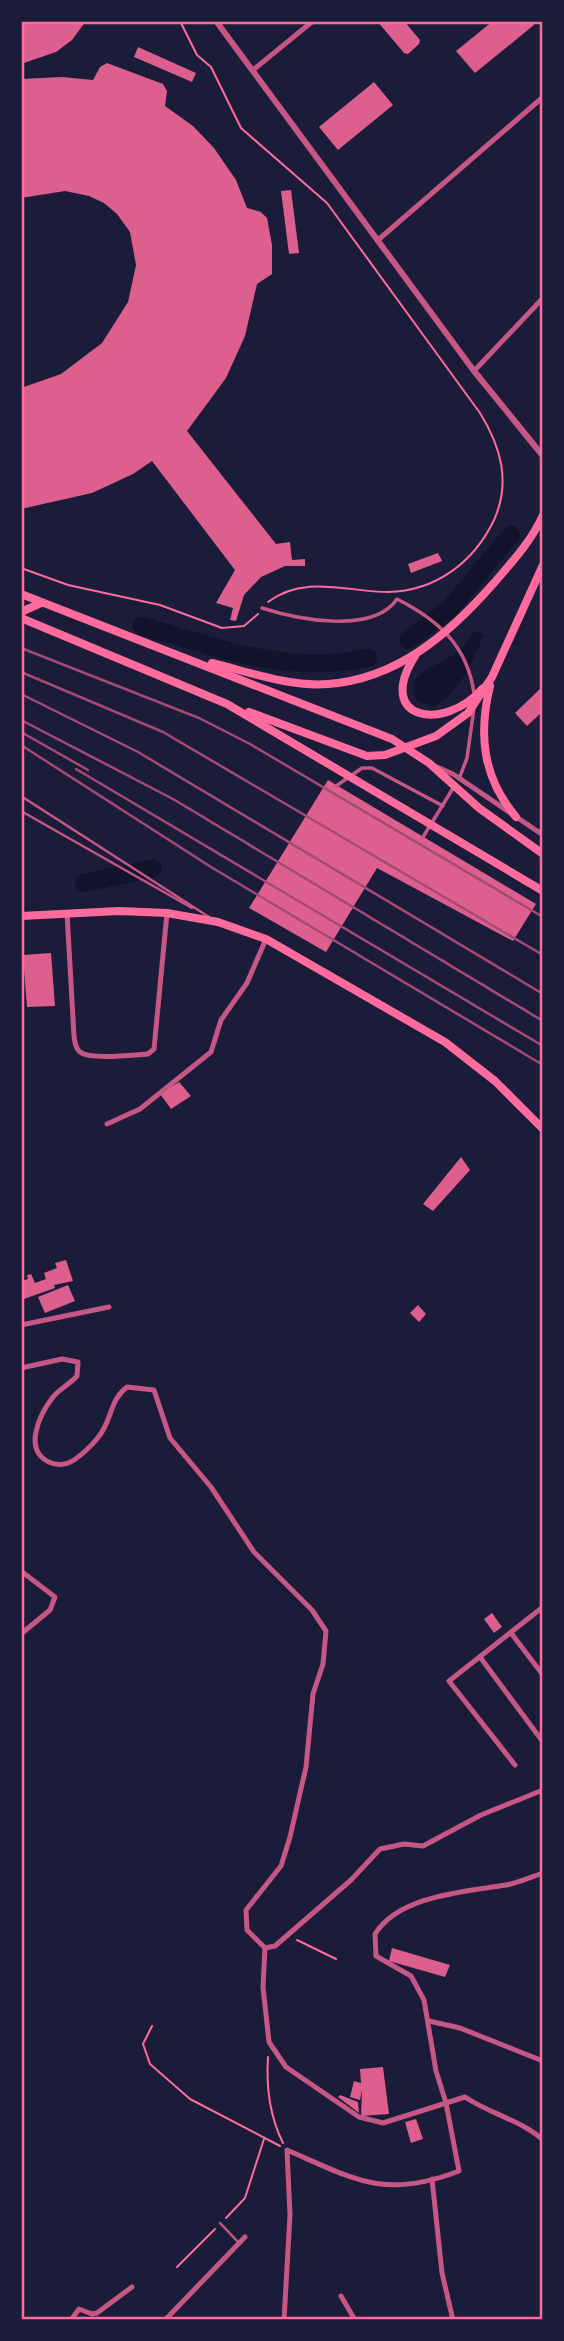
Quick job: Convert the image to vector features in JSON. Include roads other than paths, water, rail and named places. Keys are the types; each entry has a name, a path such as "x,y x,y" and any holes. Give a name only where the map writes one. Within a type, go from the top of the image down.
{"main road":[{"path":"185,657 277,679 326,684 381,672 452,629 520,553 543,515"},
{"path":"21,618 227,704 368,756 385,755 407,748 460,721 479,700 543,565"},
{"path":"21,594 185,657 407,748 429,763 479,808 543,854"},
{"path":"21,612 41,603"},
{"path":"416,653 401,685 406,702 421,715 439,716 456,708 478,693 492,677"},
{"path":"492,677 483,728 485,760 494,785 516,817"},
{"path":"227,704 543,891"},
{"path":"21,916 167,913 218,922 266,939 444,1042 495,1081 543,1129"}],"street":[{"path":"216,21 474,371 543,456"},
{"path":"254,70 313,21"},
{"path":"378,240 543,97"},
{"path":"474,371 543,298"},
{"path":"262,608 300,619 339,621 380,613 397,599 430,619 451,637 467,666 474,705 462,772 423,837"},
{"path":"429,763 453,774 543,835"},
{"path":"337,786 362,768 372,768 443,806"},
{"path":"67,913 76,1048 82,1053 94,1055 148,1054 154,1049 167,913"},
{"path":"107,1124 140,1109 211,1052 221,1020 247,983 266,939"},
{"path":"21,1348 21,1325 109,1307"},
{"path":"21,1368 62,1359 78,1362 77,1376 54,1395 35,1434 34,1447 40,1457 53,1464 67,1465 102,1433 112,1404 120,1392 135,1386 154,1390 170,1438 211,1487 254,1552 312,1610 326,1630 323,1664 313,1693 306,1767 290,1837 281,1866 246,1910 247,1930 265,1948 263,1987 269,2042 286,2067 359,2117 383,2123 465,2097 486,2111 515,2122 543,2140"},
{"path":"21,1571 55,1597 50,1610 21,1634"},
{"path":"515,1765 449,1681 542,1611"},
{"path":"511,1633 543,1675"},
{"path":"480,1657 543,1742"},
{"path":"265,1948 275,1946 351,1880 380,1849 404,1844 423,1846 481,1815 543,1790"},
{"path":"284,2320 290,2215 287,2150 364,2183 382,2187 432,2179 459,2171 446,2103 436,2071 424,2000 411,1976 376,1956 375,1934 390,1917 421,1902 507,1885 543,1873"},
{"path":"429,2021 460,2028 543,2061"},
{"path":"432,2179 442,2273 453,2320"},
{"path":"165,2320 246,2237"},
{"path":"71,2320 79,2309 97,2313 132,2287"},
{"path":"341,2295 355,2320"}],"lane":[{"path":"21,796 218,922"},
{"path":"21,811 218,922"},
{"path":"220,2223 239,2243"}],"waterway":[{"path":"408,640 449,609 511,535"},
{"path":"142,626 253,657 281,661 309,663 368,658"},
{"path":"84,883 153,868"}],"railway":[{"path":"21,648 199,718 250,744 543,917"},
{"path":"21,672 163,732 543,955"},
{"path":"21,694 138,752 543,994"},
{"path":"21,720 173,799 543,1021"},
{"path":"21,732 88,770"},
{"path":"21,745 211,867 543,1065"},
{"path":"76,769 543,1046"}]}
